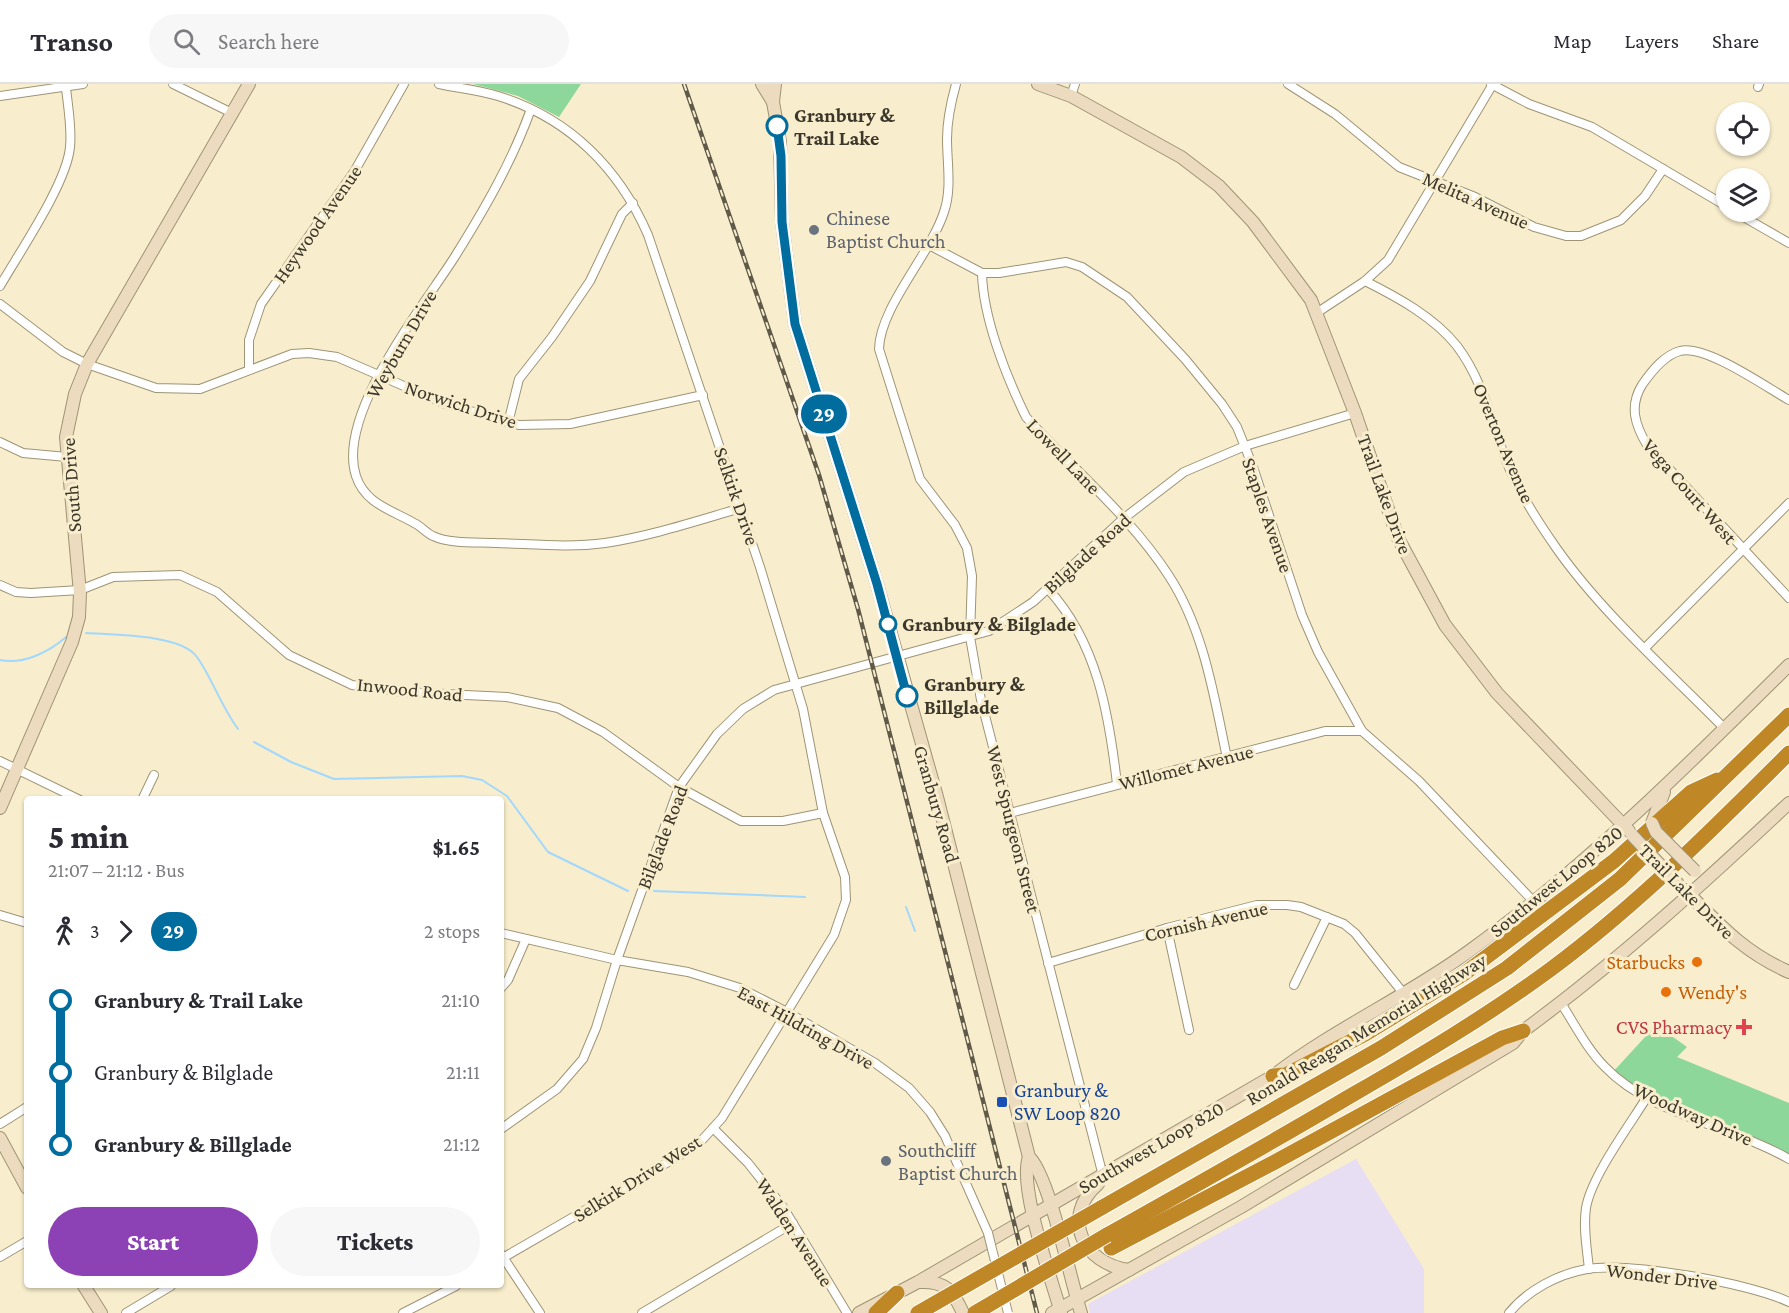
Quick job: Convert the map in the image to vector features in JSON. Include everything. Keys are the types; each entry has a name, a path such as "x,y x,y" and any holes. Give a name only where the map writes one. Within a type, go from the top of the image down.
{"highway":[{"name":"Ronald Reagan Memorial Highway","path":"918,1313 1381,1048 1507,968 1620,879 1789,716"},
{"path":"1109,1241 1411,1062 1492,1011 1551,969 1632,903 1789,753"},
{"path":"1273,1076 1286,1075 1365,1034 1465,973 1614,861 1691,792 1730,774"},
{"path":"975,1313 1085,1248 1109,1241 1273,1163 1502,1038 1523,1031"},
{"path":"876,1313 897,1293"}],"main road":[{"name":"South Drive","path":"0,808 72,642 79,617 80,590 66,436 70,414 87,364 249,84"},
{"name":"Granbury Road","path":"762,84 773,102"},
{"name":"Granbury Road","path":"775,84 773,102 780,142 782,222 795,324 874,573 936,797 1029,1157 1036,1164 1050,1205 1081,1313"},
{"name":"Trail Lake Drive","path":"1038,84 1071,96 1181,157 1219,186 1253,222 1311,300 1355,413 1398,538 1445,625 1497,693 1725,933 1745,948 1789,972"},
{"name":"Southwest Loop 820","path":"859,1313 918,1282 1273,1076 1301,1054 1404,994 1460,957 1628,830 1669,783 1789,665"},
{"path":"1669,783 1655,810 1652,823 1656,832 1695,871 1718,870"},
{"path":"1058,1311 1241,1207 1461,1077 1513,1043 1523,1031 1561,1003 1718,870 1789,802"},
{"path":"0,1138 24,1182"},
{"name":"Granbury Road","path":"1029,1157 1025,1169 1058,1311"},
{"path":"1117,1168 1087,1194 1078,1217 1084,1242 1095,1258 1112,1267 1129,1270"},
{"path":"918,1282 935,1282 947,1287 955,1296 963,1313"},
{"path":"85,1288 101,1313"}],"street":[{"path":"0,96 83,84"},
{"path":"173,84 232,113"},
{"name":"Heywood Avenue","path":"249,370 249,340 256,312 348,182 404,84"},
{"name":"Selkirk Drive","path":"439,84 496,95 531,109 572,133 594,152 633,203 648,235 741,508 795,684 823,813 845,876 846,900 834,934 787,1012"},
{"name":"West Spurgeon Street","path":"956,84 948,122 947,202 929,245 883,327 879,349 920,479 955,525 967,548 972,576 970,637 986,722 1103,1176"},
{"path":"1071,96 1075,84"},
{"name":"Melita Avenue","path":"1288,84 1335,114 1399,167 1435,180 1534,227 1566,236 1581,236 1621,220 1645,196 1663,169"},
{"path":"1315,314 1365,281 1396,250 1492,84 1529,104 1592,127 1716,200"},
{"path":"0,286 58,185 67,162 70,147 66,88"},
{"name":"Weyburn Drive","path":"531,109 508,167 379,375 362,413 354,446 353,465 357,478 376,503 415,523 433,536 461,541 562,546 603,543 658,532 741,508"},
{"path":"508,423 519,379 552,337 590,281 622,214 633,203"},
{"path":"1752,222 1789,243"},
{"path":"929,245 982,273"},
{"name":"Staples Avenue","path":"982,273 999,273 1066,262 1097,274 1127,297 1185,359 1222,404 1245,446 1302,615 1318,652 1362,731 1419,781 1534,902"},
{"name":"Lowell Lane","path":"982,273 984,299 1016,396 1026,417 1123,519 1169,576 1196,630 1227,758"},
{"name":"Overton Avenue","path":"1365,281 1424,316 1455,344 1484,391 1507,463 1537,520 1587,585 1725,729"},
{"name":"Norwich Drive","path":"0,304 63,352 87,364 133,382 177,390 200,389 292,354 309,353 337,357 443,403 508,423 544,426 570,424 703,395"},
{"name":"Vega Court West","path":"1789,400 1706,355 1681,350 1665,358 1653,370 1636,398 1634,409 1639,432 1658,458 1789,598"},
{"name":"Bilglade Road","path":"504,1127 557,1089 583,1059 596,1028 617,960 679,787 717,734 743,710 774,690 970,637 1004,623 1048,589 1123,519 1184,472 1245,446 1355,413"},
{"path":"0,442 23,453 67,457"},
{"path":"1646,648 1789,502"},
{"name":"Inwood Road","path":"0,585 16,592 31,593 80,590 112,577 180,575 217,592 289,655 352,685 404,692 507,697 558,708 603,732 679,787 741,821 783,822 823,813"},
{"path":"1048,589 1065,607 1083,637 1097,674 1112,735 1117,784"},
{"name":"Willomet Avenue","path":"1010,813 1325,731 1362,731"},
{"path":"0,761 72,796"},
{"path":"144,796 154,776"},
{"name":"Cornish Avenue","path":"1048,963 1167,928 1257,905 1301,907 1344,924 1355,933 1404,994"},
{"path":"0,915 24,922"},
{"path":"1294,985 1327,917"},
{"path":"1167,928 1189,1030"},
{"name":"East Hildring Drive","path":"504,934 617,960 688,972 740,988 787,1012 883,1068 921,1101 945,1136 988,1233 1008,1313"},
{"path":"504,985 526,939"},
{"name":"Woodway Drive","path":"1561,1003 1605,1067 1647,1098 1764,1145 1789,1159"},
{"name":"Selkirk Drive West","path":"504,1256 682,1154 713,1128 746,1082 787,1012"},
{"path":"1589,1269 1585,1232 1586,1206 1600,1174 1647,1098"},
{"path":"0,1124 24,1109"},
{"name":"Walden Avenue","path":"713,1128 764,1182 793,1223 847,1313"},
{"path":"642,1313 793,1223"},
{"path":"0,1257 24,1243"},
{"path":"504,1260 540,1313"},
{"name":"Wonder Drive","path":"1509,1313 1544,1284 1589,1269 1605,1267 1726,1283 1760,1290 1789,1302"},
{"path":"126,1313 168,1288"},
{"path":"403,1313 452,1288"}],"shaded area":[{"path":"1356,1159 1424,1269 1424,1313 1090,1313 1088,1304"}],"green space":[{"path":"473,84 581,84 559,117 518,96"},
{"path":"1656,1025 1687,1047 1677,1057 1789,1103 1789,1159 1647,1097 1612,1073"}],"waterway":[{"path":"86,633 145,637 189,649 202,665 238,729"},
{"path":"0,660 27,659 52,648 66,637"},
{"path":"254,742 291,762 334,779 462,776 482,780 507,796 548,852 628,891"},
{"path":"654,891 805,897"},
{"path":"906,907 915,931"}],"railway":[{"path":"684,84 819,475 858,609 1037,1313"}],"bus line":[{"name":"29","path":"777,126 781,156 782,222 795,324 877,584 907,696"}],"place":[{"name":"Granbury & Trail Lake","path":"777,126"},
{"name":"Chinese Baptist Church","path":"814,230"},
{"name":"Granbury & Bilglade","path":"888,624"},
{"name":"Granbury & Billglade","path":"907,696"},
{"name":"Starbucks","path":"1697,962"},
{"name":"Wendy's","path":"1666,992"},
{"name":"CVS Pharmacy","path":"1744,1027"},
{"name":"Granbury & SW Loop 820","path":"1002,1102"},
{"name":"Southcliff Baptist Church","path":"886,1161"}]}
